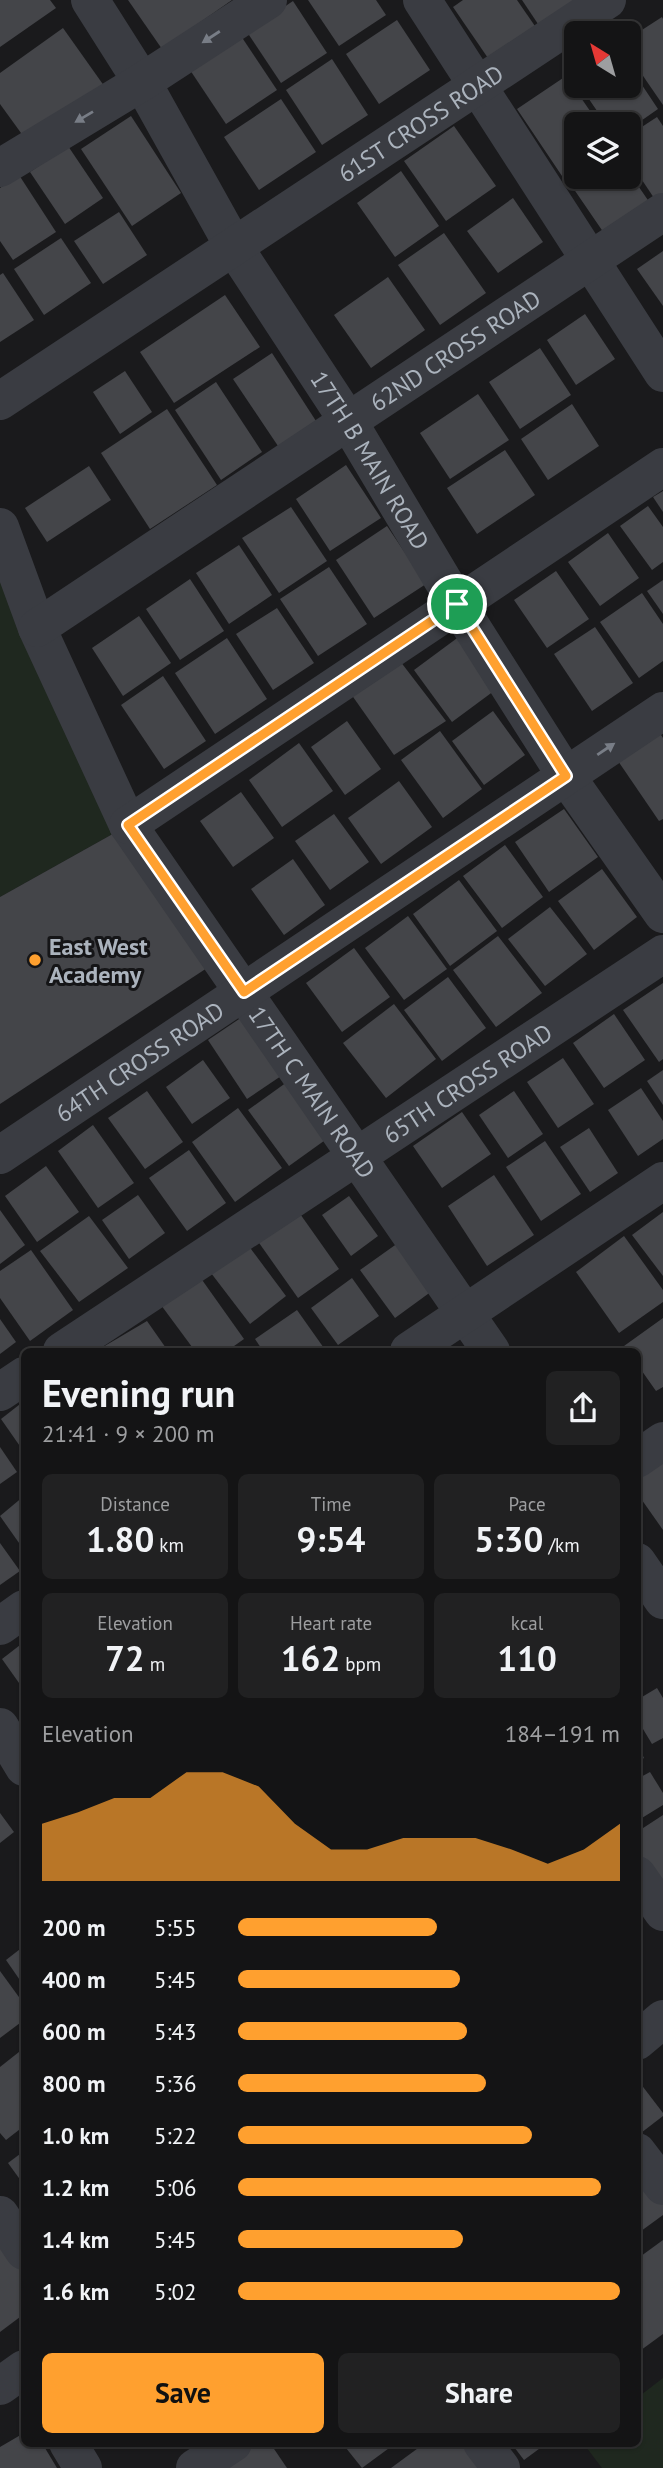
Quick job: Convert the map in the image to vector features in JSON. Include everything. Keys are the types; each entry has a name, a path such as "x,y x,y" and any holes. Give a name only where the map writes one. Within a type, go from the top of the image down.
{"street":[{"name":"17TH B MAIN ROAD","path":"90,0 142,82 234,247 348,422 457,604 566,776 663,914"},
{"path":"0,168 142,82 268,0"},
{"path":"422,0 663,373"},
{"name":"61ST CROSS ROAD","path":"0,401 607,0"},
{"name":"62ND CROSS ROAD","path":"37,628 663,212"},
{"path":"128,825 663,467"},
{"name":"17TH C MAIN ROAD","path":"0,527 37,628 128,825 489,1348"},
{"name":"64TH CROSS ROAD","path":"0,1155 663,711"},
{"name":"65TH CROSS ROAD","path":"67,1348 663,954"},
{"path":"414,1348 663,1181"},
{"path":"0,1392 21,1378"},
{"path":"641,1456 663,1441"},
{"path":"641,1568 663,1600"},
{"path":"0,1626 21,1611"},
{"path":"0,1727 21,1762"},
{"path":"641,1881 663,1912"},
{"path":"641,2038 663,2019"},
{"path":"641,2157 663,2186"},
{"path":"0,2215 21,2246"},
{"path":"70,2447 83,2468"},
{"path":"195,2468 227,2447"},
{"path":"485,2447 501,2468"}],"shaded area":[{"path":"0,572 118,831 0,897"},
{"path":"663,2378 663,2468 602,2468 586,2447 641,2447 641,2395"}],"building":[{"path":"0,0 50,0 56,8 0,47"},
{"path":"128,0 232,0 162,49"},
{"path":"308,0 376,0 386,15 339,46"},
{"path":"463,0 517,0 537,29 490,61 453,7"},
{"path":"522,0 580,0 540,27"},
{"path":"293,1 327,53 281,83 247,32"},
{"path":"662,17 663,105 641,73 641,31"},
{"path":"397,20 430,70 379,104 346,54"},
{"path":"63,28 107,90 29,144 0,104 0,73"},
{"path":"241,36 277,90 226,124 190,70"},
{"path":"332,59 368,115 322,145 286,90"},
{"path":"564,77 564,98 581,98 591,112 564,112 564,175 562,176 517,109"},
{"path":"641,84 658,109 641,121 641,112 598,112 588,98 641,98"},
{"path":"281,99 316,152 259,190 224,137"},
{"path":"131,116 181,193 132,226 81,149"},
{"path":"657,117 663,126 663,196 656,201 641,178 641,127"},
{"path":"454,126 496,186 446,221 404,161"},
{"path":"68,146 103,198 65,224 30,172"},
{"path":"401,171 439,226 395,257 357,203"},
{"path":"19,175 56,232 13,260 0,241 0,188"},
{"path":"574,189 640,189 654,209 608,239"},
{"path":"513,198 543,242 498,273 467,231"},
{"path":"119,212 147,255 103,284 74,241"},
{"path":"444,233 486,293 440,325 398,265"},
{"path":"61,238 91,283 44,315 14,269"},
{"path":"663,251 663,306 637,269"},
{"path":"3,273 34,320 0,342 0,275"},
{"path":"388,277 425,330 371,368 334,315"},
{"path":"225,295 260,347 174,403 140,352"},
{"path":"585,314 615,359 576,385 547,340"},
{"path":"540,348 571,395 520,429 489,382"},
{"path":"272,353 316,421 278,446 233,379"},
{"path":"125,371 152,412 120,434 93,392"},
{"path":"216,382 262,452 221,480 175,410"},
{"path":"478,394 509,440 450,479 420,433"},
{"path":"572,404 599,446 548,480 521,439"},
{"path":"167,409 217,485 150,529 101,453"},
{"path":"505,450 535,495 477,534 447,488"},
{"path":"346,465 381,518 330,551 296,499"},
{"path":"89,466 111,500 47,542 25,508"},
{"path":"663,491 663,512 653,497"},
{"path":"648,506 663,527 663,562 652,570 620,526"},
{"path":"291,507 327,561 279,593 242,538"},
{"path":"387,526 426,584 374,618 336,560"},
{"path":"608,533 639,578 600,606 568,562"},
{"path":"239,545 272,595 229,624 196,573"},
{"path":"329,567 367,624 318,656 280,599"},
{"path":"556,571 589,619 547,648 514,600"},
{"path":"190,579 224,631 180,660 146,609"},
{"path":"663,580 663,614 647,591"},
{"path":"642,593 663,624 663,661 639,678 600,622"},
{"path":"277,608 314,663 273,690 236,634"},
{"path":"139,616 171,663 123,696 92,648"},
{"path":"595,627 633,683 592,711 554,654"},
{"path":"464,633 502,685 452,722 414,670"},
{"path":"227,638 267,699 215,734 175,673"},
{"path":"400,661 446,721 394,755 351,694"},
{"path":"163,676 206,741 164,769 121,705"},
{"path":"493,711 525,755 484,785 452,741"},
{"path":"347,721 381,769 345,795 311,747"},
{"path":"658,730 663,738 663,819 659,821 616,758"},
{"path":"440,731 482,789 443,818 401,760"},
{"path":"299,743 333,791 282,827 249,780"},
{"path":"399,781 432,827 381,864 348,818"},
{"path":"241,792 274,838 233,867 200,821"},
{"path":"564,809 598,857 549,892 515,842"},
{"path":"334,814 369,862 330,890 295,841"},
{"path":"118,831 207,968 0,1104 0,897"},
{"path":"505,845 543,897 502,928 463,876"},
{"path":"293,859 325,905 284,935 251,889"},
{"path":"602,869 637,917 594,950 558,901"},
{"path":"459,880 497,931 450,966 413,914"},
{"path":"550,907 587,954 545,986 508,939"},
{"path":"408,916 447,969 404,1000 365,948"},
{"path":"498,936 542,993 496,1027 453,970"},
{"path":"354,948 390,997 342,1032 306,983"},
{"path":"448,977 486,1028 442,1061 404,1010"},
{"path":"663,983 663,1059 659,1062 623,1010"},
{"path":"394,1004 436,1059 386,1098 343,1043"},
{"path":"251,1011 290,1070 247,1099 208,1040"},
{"path":"614,1014 645,1060 604,1088 573,1043"},
{"path":"563,1058 594,1104 558,1128 527,1082"},
{"path":"203,1060 230,1098 192,1124 166,1087"},
{"path":"663,1070 663,1105 647,1081"},
{"path":"294,1077 335,1133 289,1166 248,1110"},
{"path":"641,1088 663,1121 663,1139 638,1156 608,1110"},
{"path":"147,1091 183,1142 145,1169 108,1118"},
{"path":"514,1091 543,1134 508,1158 479,1115"},
{"path":"238,1108 282,1168 235,1202 192,1142"},
{"path":"462,1112 491,1154 442,1188 413,1146"},
{"path":"93,1125 134,1183 98,1208 58,1151"},
{"path":"589,1128 618,1173 590,1192 560,1147"},
{"path":"545,1141 581,1194 541,1221 506,1167"},
{"path":"189,1150 226,1203 187,1231 149,1178"},
{"path":"46,1166 79,1212 37,1242 5,1196"},
{"path":"494,1175 534,1235 487,1266 448,1206"},
{"path":"138,1195 165,1233 129,1259 102,1220"},
{"path":"349,1196 378,1236 351,1256 322,1215"},
{"path":"0,1210 25,1245 0,1264"},
{"path":"298,1211 339,1269 298,1298 257,1240"},
{"path":"663,1212 663,1276 632,1235"},
{"path":"89,1216 128,1268 79,1302 40,1251"},
{"path":"624,1236 663,1290 663,1302 619,1333 576,1272"},
{"path":"398,1243 432,1291 395,1318 360,1270"},
{"path":"248,1245 286,1296 250,1324 211,1273"},
{"path":"31,1250 73,1310 30,1341 0,1298 0,1271"},
{"path":"200,1277 244,1339 231,1348 193,1348 161,1305"},
{"path":"352,1278 379,1316 338,1345 311,1308"},
{"path":"297,1310 324,1348 261,1348 255,1339"},
{"path":"663,1318 663,1387 656,1391 641,1370 641,1348 624,1346"},
{"path":"0,1319 16,1342 0,1354"},
{"path":"147,1321 166,1348 104,1348"},
{"path":"21,1403 21,1448 1,1419"},
{"path":"0,1447 17,1472 0,1484"},
{"path":"663,1451 663,1530 641,1499 641,1466"},
{"path":"21,1498 21,1546 0,1516"},
{"path":"0,1543 20,1571 0,1585"},
{"path":"21,1644 21,1686 2,1659"},
{"path":"657,1688 663,1698 663,1738 652,1744 641,1726 641,1698"},
{"path":"650,1772 663,1793 663,1805 641,1819 641,1777"},
{"path":"0,1813 14,1832 0,1843"},
{"path":"663,1815 663,1881 655,1888 641,1858 641,1829"},
{"path":"21,1948 21,1982 6,1960"},
{"path":"0,1971 21,2000 21,2022 0,2038"},
{"path":"21,2050 21,2128 6,2140 0,2133 0,2067"},
{"path":"641,2084 663,2113 663,2116 641,2133"},
{"path":"21,2153 21,2181 8,2163"},
{"path":"641,2168 663,2198 663,2215 641,2231"},
{"path":"0,2240 21,2270 21,2316 0,2332"},
{"path":"663,2240 663,2334 641,2350 641,2256"},
{"path":"21,2435 21,2447 44,2447 57,2468 0,2468 0,2447"},
{"path":"245,2447 273,2447 287,2468 225,2468"},
{"path":"345,2447 391,2447 362,2468"},
{"path":"420,2447 470,2447 485,2468 391,2468"},
{"path":"514,2447 542,2447 524,2460"}],"place":[{"name":"East West Academy","path":"35,960"}],"route":[{"path":"457,604 566,776 244,992 128,825 457,604"}]}
